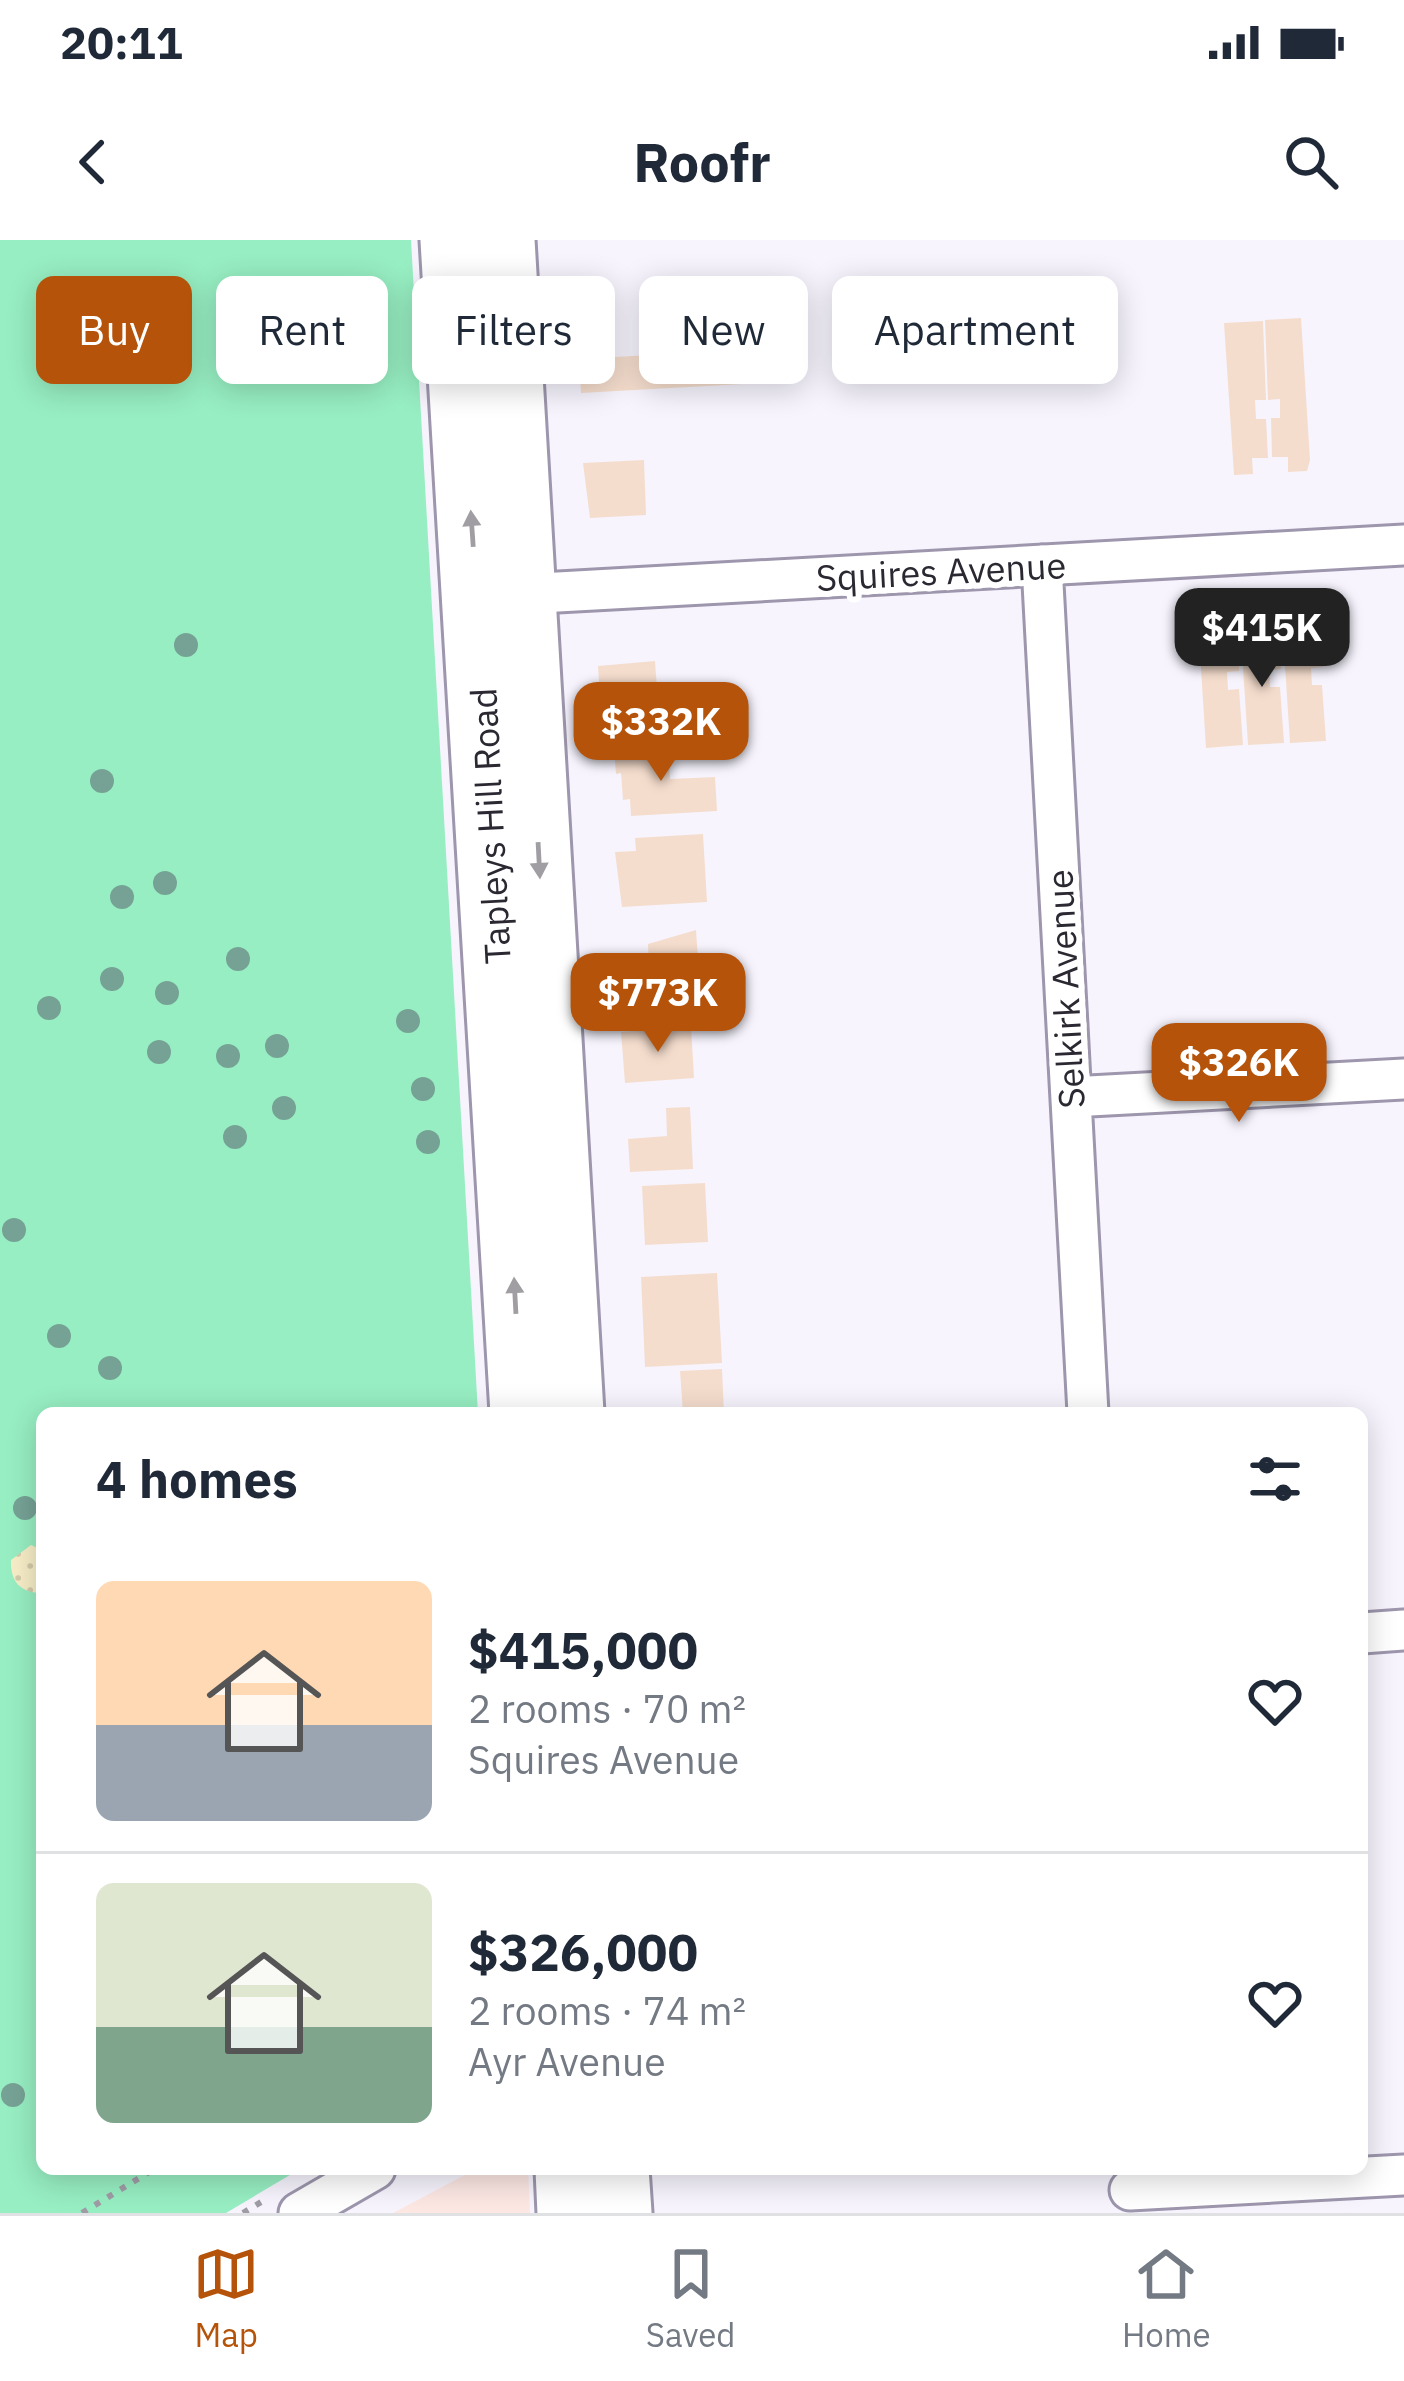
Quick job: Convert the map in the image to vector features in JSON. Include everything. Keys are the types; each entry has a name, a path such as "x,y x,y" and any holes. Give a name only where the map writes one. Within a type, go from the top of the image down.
{"main road":[{"name":"Tapleys Hill Road","path":"452,240 500,595 571,1407"},
{"name":"Tapleys Hill Road","path":"502,240 500,595 521,1407"},
{"path":"567,2175 569,2213"},
{"path":"617,2175 620,2213"}],"street":[{"name":"Squires Avenue","path":"500,595 1404,545"},
{"name":"Selkirk Avenue","path":"1042,565 1088,1407"},
{"path":"1071,1097 1404,1078"},
{"path":"1368,1633 1404,1630"},
{"path":"1130,2191 1404,2174"},
{"path":"299,2213 365,2175"}],"path":[{"path":"82,2213 144,2175"}],"shaded area":[{"path":"465,2175 528,2175 530,2213 393,2213"}],"green space":[{"path":"0,240 411,240 412,384 419,384 478,1407 36,1407 36,2175 290,2175 226,2213 0,2213"}],"sand":[{"path":"31,1545 36,1547 36,1592 18,1584 11,1560"}],"building":[{"path":"1301,318 1310,460 1307,471 1288,472 1288,457 1272,457 1271,418 1280,418 1280,399 1268,400 1265,320"},
{"path":"1263,321 1266,400 1255,400 1256,419 1266,419 1268,458 1252,458 1253,474 1234,475 1224,323"},
{"path":"639,356 639,384 742,384 581,393 580,384 615,384 615,357"},
{"path":"644,460 646,515 590,518 583,463"},
{"path":"1303,632 1303,636 1321,635 1323,667 1311,668 1312,685 1322,685 1326,741 1290,743 1283,634"},
{"path":"1261,635 1261,639 1279,638 1281,669 1269,670 1270,687 1280,687 1284,743 1248,745 1241,636"},
{"path":"1219,636 1219,641 1238,640 1239,671 1227,672 1228,690 1239,689 1243,745 1206,748 1199,637"},
{"path":"655,661 659,717 611,721 608,696 600,696 598,666"},
{"path":"668,744 670,779 715,777 717,811 631,816 630,799 623,800 621,773 616,774 614,748"},
{"path":"703,834 707,902 622,907 615,852 636,851 635,838"},
{"path":"696,930 700,989 630,993 629,965 649,964 648,944"},
{"path":"691,1027 694,1078 625,1083 621,1032"},
{"path":"690,1107 693,1169 630,1172 628,1139 667,1136 666,1108"},
{"path":"705,1183 708,1242 645,1245 642,1186"},
{"path":"717,1273 722,1363 645,1367 641,1277"},
{"path":"722,1369 724,1407 683,1407 680,1371"}]}
